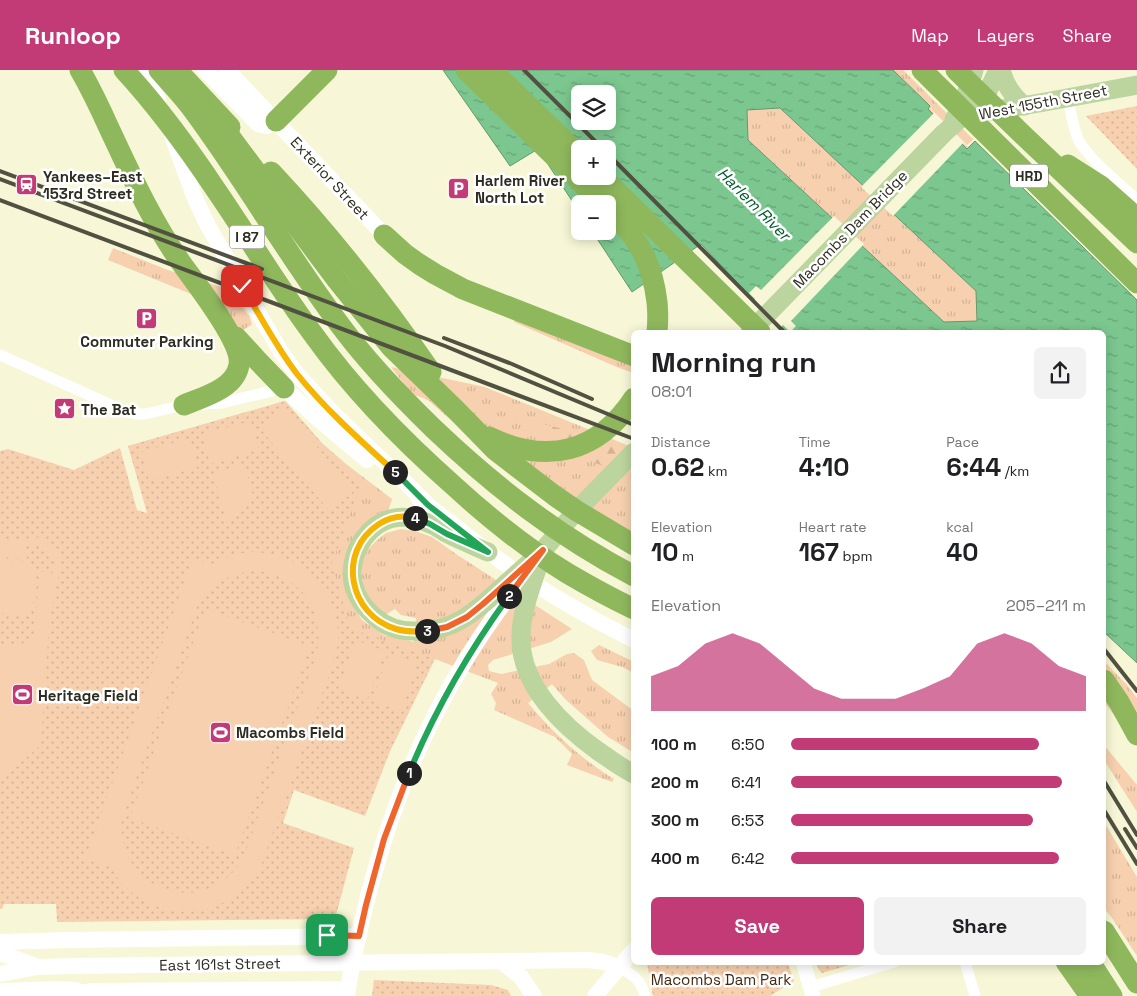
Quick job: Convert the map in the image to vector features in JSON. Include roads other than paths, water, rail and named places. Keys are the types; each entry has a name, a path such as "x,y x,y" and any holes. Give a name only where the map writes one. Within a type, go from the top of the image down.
{"highway":[{"path":"80,70 158,228 243,352 258,361 284,388"},
{"name":"I 87","path":"124,70 216,189 325,351 370,404 427,462 504,529 567,573 631,607"},
{"name":"I 87","path":"159,70 193,110 312,286 356,346 388,383 456,450 512,498 577,544 631,574"},
{"path":"177,70 303,207 339,250 404,333 456,410"},
{"path":"276,121 327,70"},
{"path":"466,70 594,195"},
{"path":"492,70 571,147"},
{"name":"HRD","path":"922,70 1137,283"},
{"name":"HRD","path":"956,70 1137,243"},
{"path":"193,110 228,134 336,280 391,347 501,455 577,511 631,543"},
{"path":"1023,135 1101,186 1137,218"},
{"path":"610,185 758,330"},
{"path":"616,216 630,232 646,257 655,287 658,310 657,330"},
{"path":"384,235 419,264 463,289 631,355"},
{"path":"184,405 227,384 238,370 243,352"},
{"path":"477,432 521,449 548,452 562,451 575,448 602,434 613,425 631,402"},
{"path":"1106,683 1137,735"},
{"path":"1106,934 1137,983"},
{"path":"1068,965 1090,996"},
{"path":"1092,965 1112,996"}],"main road":[{"path":"141,70 164,113 194,196 208,226 290,364 318,397 357,437 428,505"},
{"path":"205,70 258,124 267,126 276,121"},
{"name":"Exterior Street","path":"227,70 384,235"},
{"path":"951,126 965,98 974,70"},
{"path":"983,70 989,112"},
{"path":"951,126 974,108 987,93 997,70"},
{"path":"997,70 1009,90 1024,106"},
{"name":"West 155th Street","path":"951,126 970,116 1137,86"},
{"name":"Macombs Dam Bridge","path":"752,330 951,126"},
{"path":"284,388 394,482 428,505 488,552 559,599 631,638"},
{"path":"348,989 366,905 389,826 410,771 464,662 543,550 577,511 631,455"},
{"path":"488,552 447,534 430,524 404,516 388,520 373,528 362,541 352,568 354,585 359,600 379,621 396,629 416,632 426,631 447,627 475,611 543,550"},
{"path":"543,550 522,619 521,649 530,676 539,693 570,728 591,746 631,772"},
{"name":"East 161st Street","path":"0,942 87,940 358,940"},
{"path":"0,953 38,967"},
{"path":"595,996 631,954"},
{"name":"East 161st Street","path":"0,974 38,967 589,960 604,962 620,968"},
{"path":"501,961 521,976 534,996"},
{"path":"1056,965 1078,996"},
{"path":"0,991 38,967"},
{"path":"0,991 57,989 93,991"},
{"name":"East 161st Street","path":"63,996 93,991 348,989"}],"street":[{"path":"997,70 1022,95 1039,101 1054,102 1137,86"},
{"path":"1068,99 1079,141 1093,158 1137,200"},
{"path":"0,355 133,413 145,414 184,405 222,403 284,388"},
{"path":"805,965 812,992 886,965"},
{"path":"966,965 975,996"},
{"path":"620,968 636,978 645,996"}],"water":[{"name":"Harlem River","path":"443,70 893,70 930,106 928,109 967,149 975,141 1137,300 1137,663 1106,634 1106,330 785,330 701,244 632,292 598,240 616,240 616,195 571,195 571,199 538,149 510,166","holes":["780,108 976,291 977,321 944,322 748,140 747,110"]}],"railway":[{"path":"524,70 594,140"},
{"path":"616,162 782,330"},
{"path":"0,171 262,269"},
{"path":"0,179 445,346 631,424"},
{"path":"0,200 631,438"},
{"path":"444,338 512,364 592,399"},
{"path":"1106,652 1137,691"},
{"path":"1106,784 1137,835"},
{"path":"1106,813 1137,864"},
{"path":"1125,829 1137,848"}],"place":[{"name":"Yankees–East 153rd Street","path":"27,185"},
{"name":"Harlem River North Lot","path":"459,189"},
{"name":"Commuter Parking","path":"147,318"},
{"name":"The Bat","path":"65,409"},
{"name":"Heritage Field","path":"22,695"},
{"name":"Macombs Field","path":"220,732"}],"park label":[{"name":"Macombs Dam Park","path":"721,979"}]}
